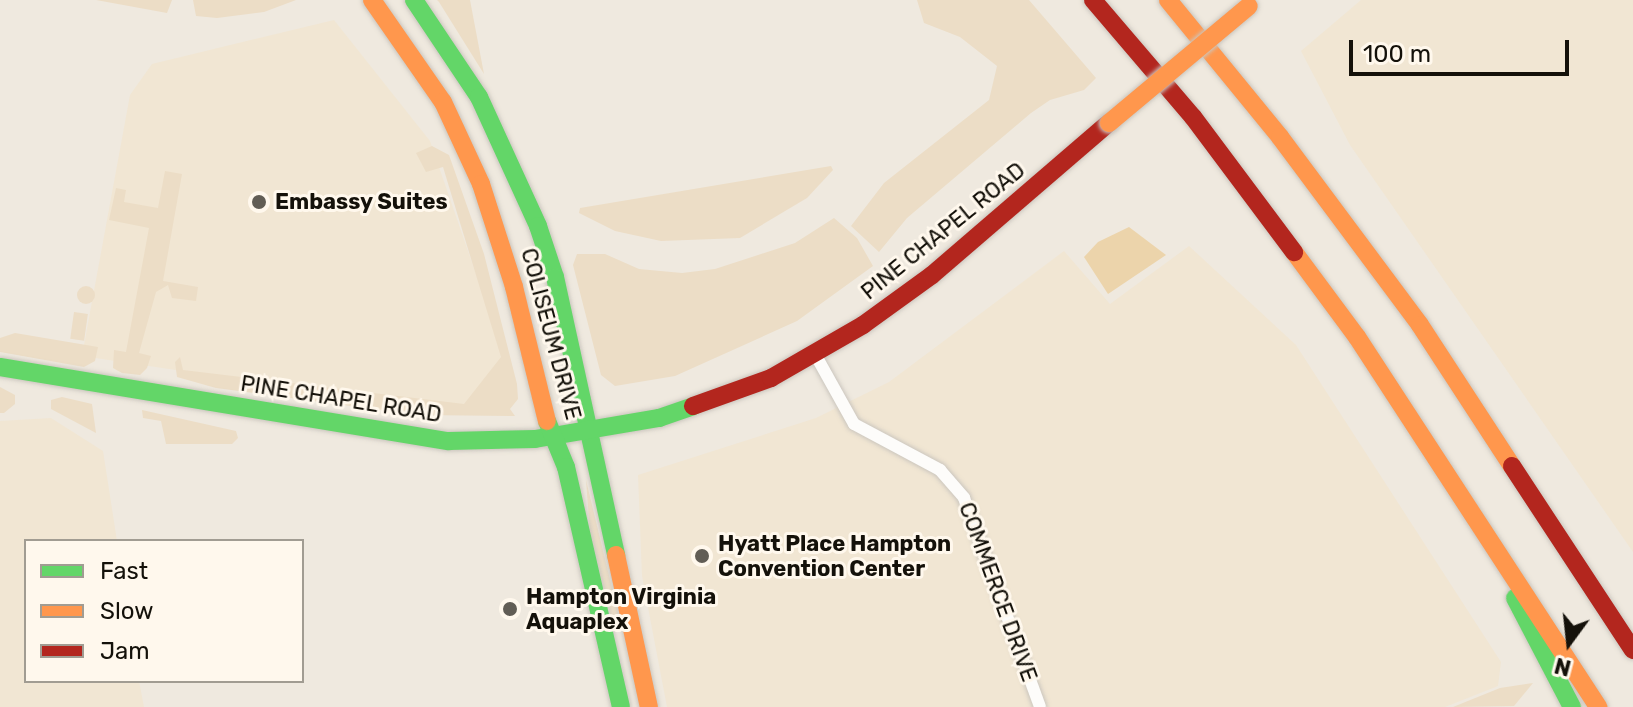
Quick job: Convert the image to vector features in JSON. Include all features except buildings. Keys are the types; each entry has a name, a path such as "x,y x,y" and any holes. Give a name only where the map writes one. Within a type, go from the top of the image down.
{"main road":[{"name":"COLISEUM DRIVE","path":"372,0 434,86 471,158 510,274 539,398 566,467 621,707"},
{"name":"COLISEUM DRIVE","path":"414,0 479,97 528,199 555,277 649,707"},
{"path":"1093,0 1202,130 1357,337 1456,482 1598,707"},
{"path":"1168,0 1280,137 1420,325 1633,650"},
{"name":"PINE CHAPEL ROAD","path":"0,367 400,435 473,442 588,432 723,399 815,354 932,275 1253,3"},
{"path":"1456,482 1572,707"}],"street":[{"name":"COMMERCE DRIVE","path":"815,354 854,424 940,470 964,498 1040,707"}],"shaded area":[{"path":"96,0 172,0 167,13"},
{"path":"193,0 296,0 264,12 217,18 196,16"},
{"path":"437,0 470,0 484,74 439,2"},
{"path":"917,0 1029,0 1096,78 1084,90 1050,100 1031,113 907,218 879,252 851,226 884,183 989,100 997,66 960,37 924,23"},
{"path":"1361,0 1633,0 1633,552 1350,145 1301,51"},
{"path":"334,20 430,141 506,361 465,413 82,356 130,95 152,64"},
{"path":"432,146 449,155 484,254 517,384 518,399 510,409 515,416 418,415 216,388 177,377 175,362 180,357 183,370 464,404 501,357 443,167 426,172 416,153"},
{"path":"831,166 833,170 807,198 740,238 661,241 615,231 579,213 580,208"},
{"path":"165,171 182,174 163,281 198,287 196,301 172,298 168,285 156,292 139,353 151,356 147,368 140,375 122,373 113,368 114,350 126,352 149,228 109,220 116,188 126,190 124,202 158,208"},
{"path":"834,218 857,238 873,266 797,321 675,376 615,386 601,375 573,265 577,254 605,254 639,269 682,273 715,269 795,243"},
{"path":"1129,227 1166,255 1108,294 1084,257 1098,242"},
{"path":"1189,246 1296,345 1501,662 1498,686 1445,707 667,707 642,576 638,475 816,418 889,382 1064,251 1110,304"},
{"path":"86,286 95,295 86,304 77,295"},
{"path":"74,312 88,314 84,341 70,339"},
{"path":"15,333 98,347 95,361 84,367 0,352 0,338"},
{"path":"0,387 15,395 15,404 4,413 0,413"},
{"path":"62,397 92,404 96,433 51,409 51,400"},
{"path":"142,410 236,431 238,438 232,444 166,444 161,421 143,418"},
{"path":"51,418 103,451 117,539 24,539 24,683 139,683 144,707 0,707 0,421"},
{"path":"586,480 619,617 613,627 590,533"},
{"path":"1533,683 1514,706 1453,707 1500,688"}],"traffic: fast":[{"path":"414,0 479,97 538,226 555,277 616,555"},
{"path":"0,367 449,441 535,439 659,418 693,406"},
{"path":"547,421 566,467 621,707"},
{"path":"1515,598 1572,707"}],"traffic: slow":[{"path":"372,0 443,102 481,184 514,287 547,421"},
{"path":"1168,0 1280,137 1420,325 1512,466"},
{"path":"1109,123 1249,6"},
{"path":"1294,252 1357,337 1598,707"},
{"path":"616,555 649,707"}],"traffic: jam":[{"path":"1093,0 1193,117 1294,252"},
{"path":"693,406 771,378 863,325 932,275 1109,123"},
{"path":"1512,466 1633,650"}],"place":[{"name":"Embassy Suites","path":"259,202"},
{"name":"Hyatt Place Hampton Convention Center","path":"702,556"},
{"name":"Hampton Virginia Aquaplex","path":"510,609"}]}
